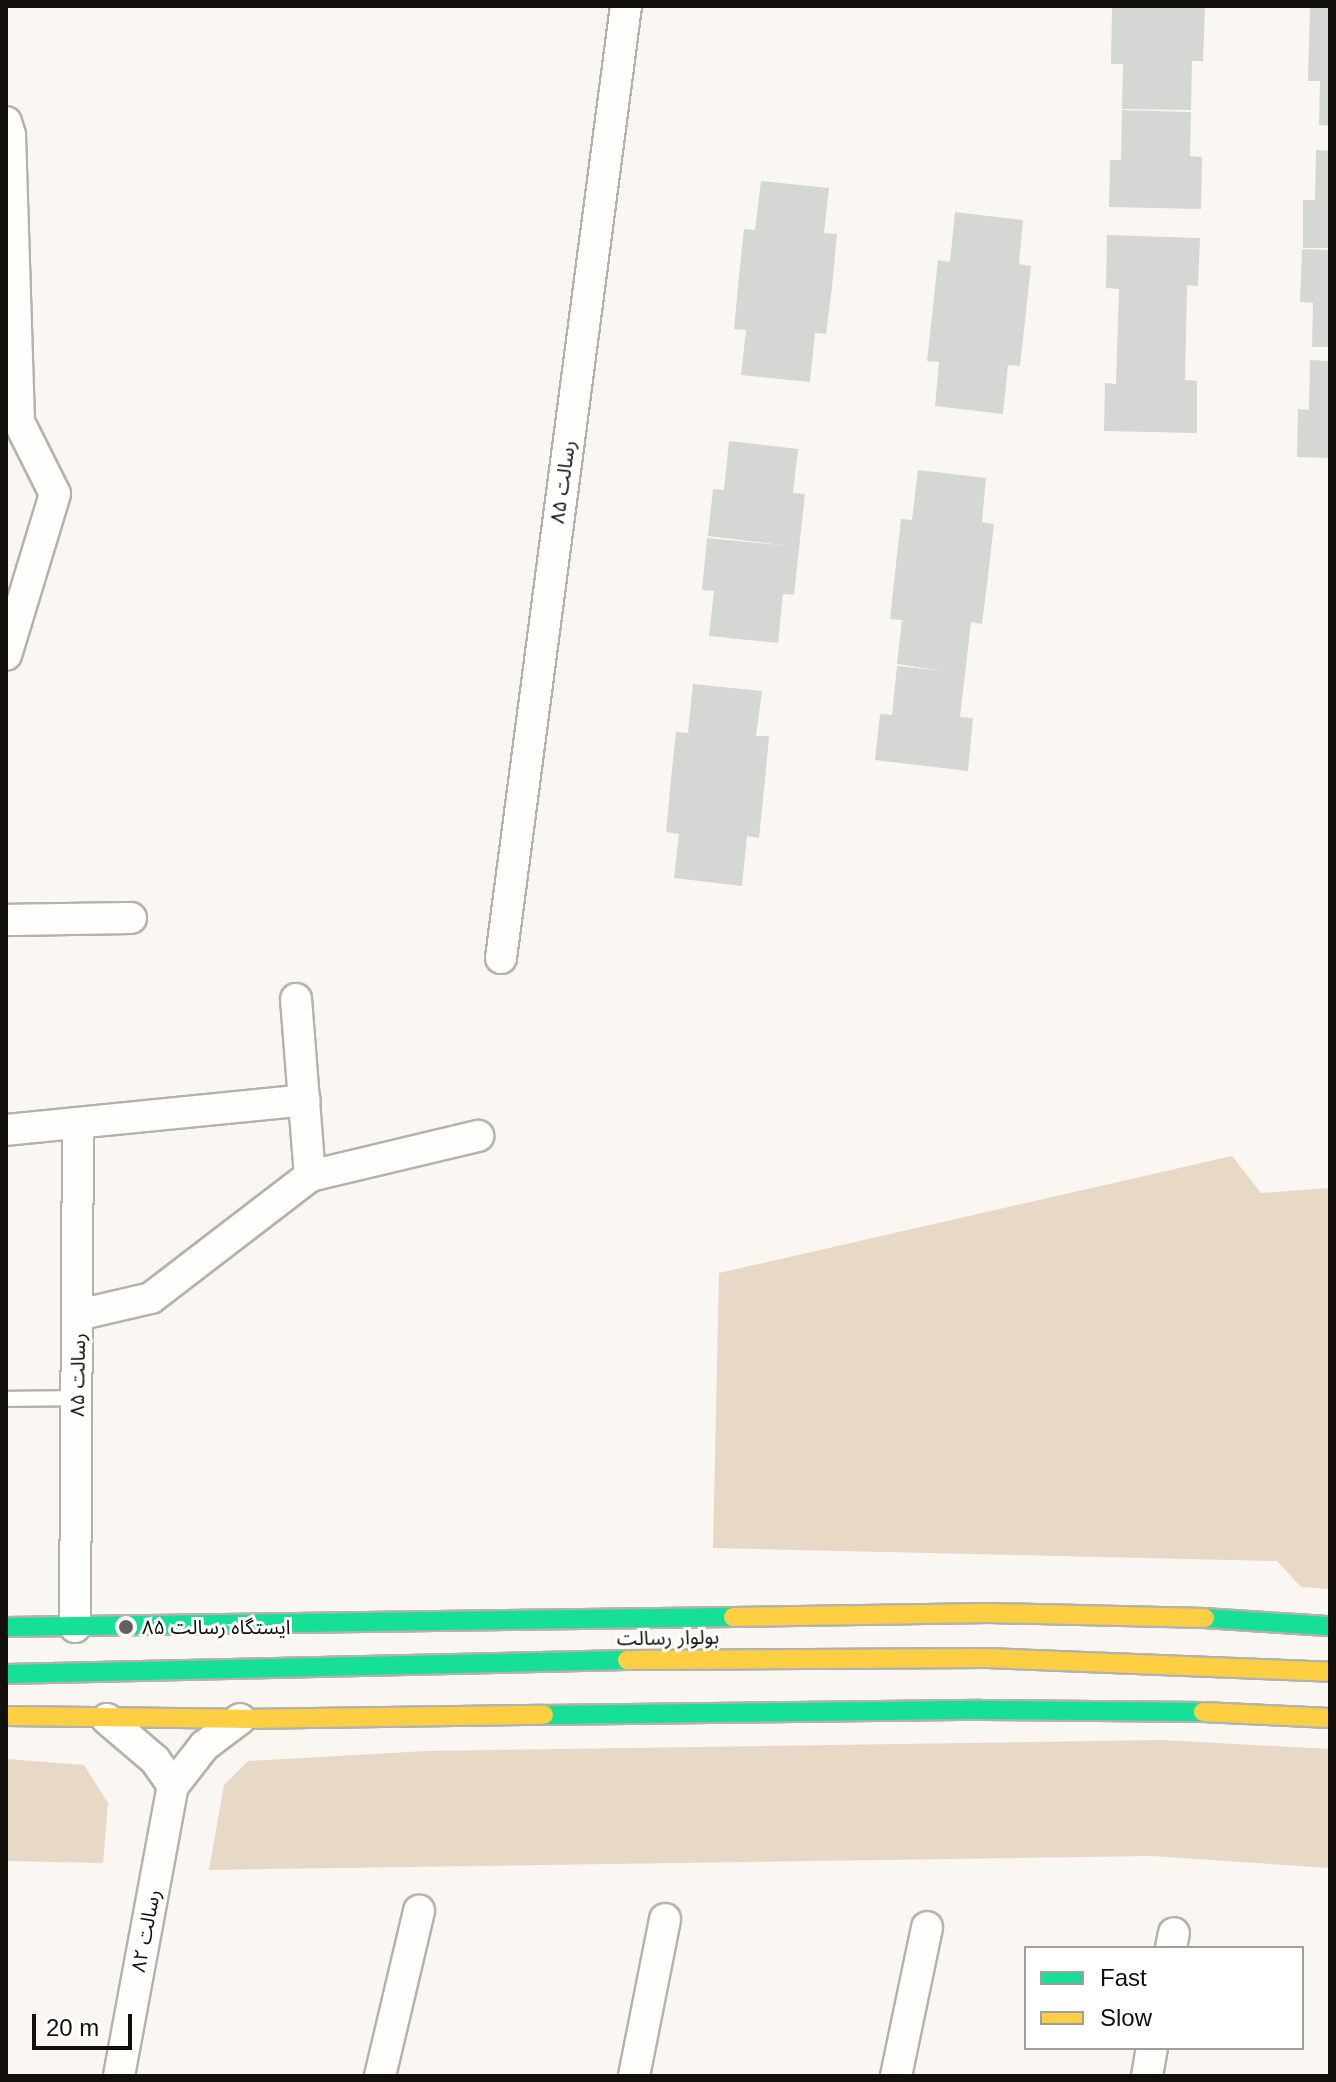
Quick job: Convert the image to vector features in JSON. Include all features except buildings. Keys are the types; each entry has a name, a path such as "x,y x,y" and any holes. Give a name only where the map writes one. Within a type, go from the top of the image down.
{"main road":[{"name":"بولوار رسالت","path":"6,1627 989,1613 1168,1615 1330,1626"},
{"name":"بولوار رسالت","path":"6,1674 784,1657 1002,1659 1330,1672"},
{"path":"6,1716 240,1719 981,1710 1169,1711 1330,1718"}],"street":[{"name":"رسالت ۸۵","path":"501,958 626,6"},
{"path":"6,122 10,135 19,422 55,494 6,655"},
{"path":"6,920 131,918"},
{"path":"296,999 310,1176"},
{"path":"6,1130 304,1100"},
{"name":"رسالت ۸۵","path":"75,1627 78,1123"},
{"path":"78,1315 151,1298 310,1176 478,1136"},
{"path":"107,1719 155,1760 173,1786 204,1746 240,1719"},
{"name":"رسالت ۸۲","path":"119,2076 173,1786"},
{"path":"380,2076 419,1911"},
{"path":"634,2076 665,1919"},
{"path":"896,2076 927,1927"},
{"path":"1147,2076 1152,2050"}],"lane":[{"path":"6,1399 77,1398"}],"shaded area":[{"path":"1232,1156 1261,1193 1330,1188 1330,1589 1301,1587 1277,1561 713,1548 719,1273"},
{"path":"1161,1740 1330,1749 1330,1868 1151,1856 209,1870 224,1785 248,1761 426,1751"},
{"path":"6,1759 84,1765 108,1803 103,1863 6,1861"}],"traffic: fast":[{"path":"6,1627 733,1617"},
{"path":"1205,1618 1330,1626"},
{"path":"6,1674 627,1660"},
{"path":"544,1715 981,1710 1203,1712"}],"traffic: slow":[{"path":"733,1617 989,1613 1205,1618"},
{"path":"627,1660 987,1658 1330,1672"},
{"path":"1203,1712 1330,1718"},
{"path":"6,1716 240,1719 544,1715"}],"place":[{"name":"ایستگاه رسالت ۸۵","path":"126,1627"}]}
